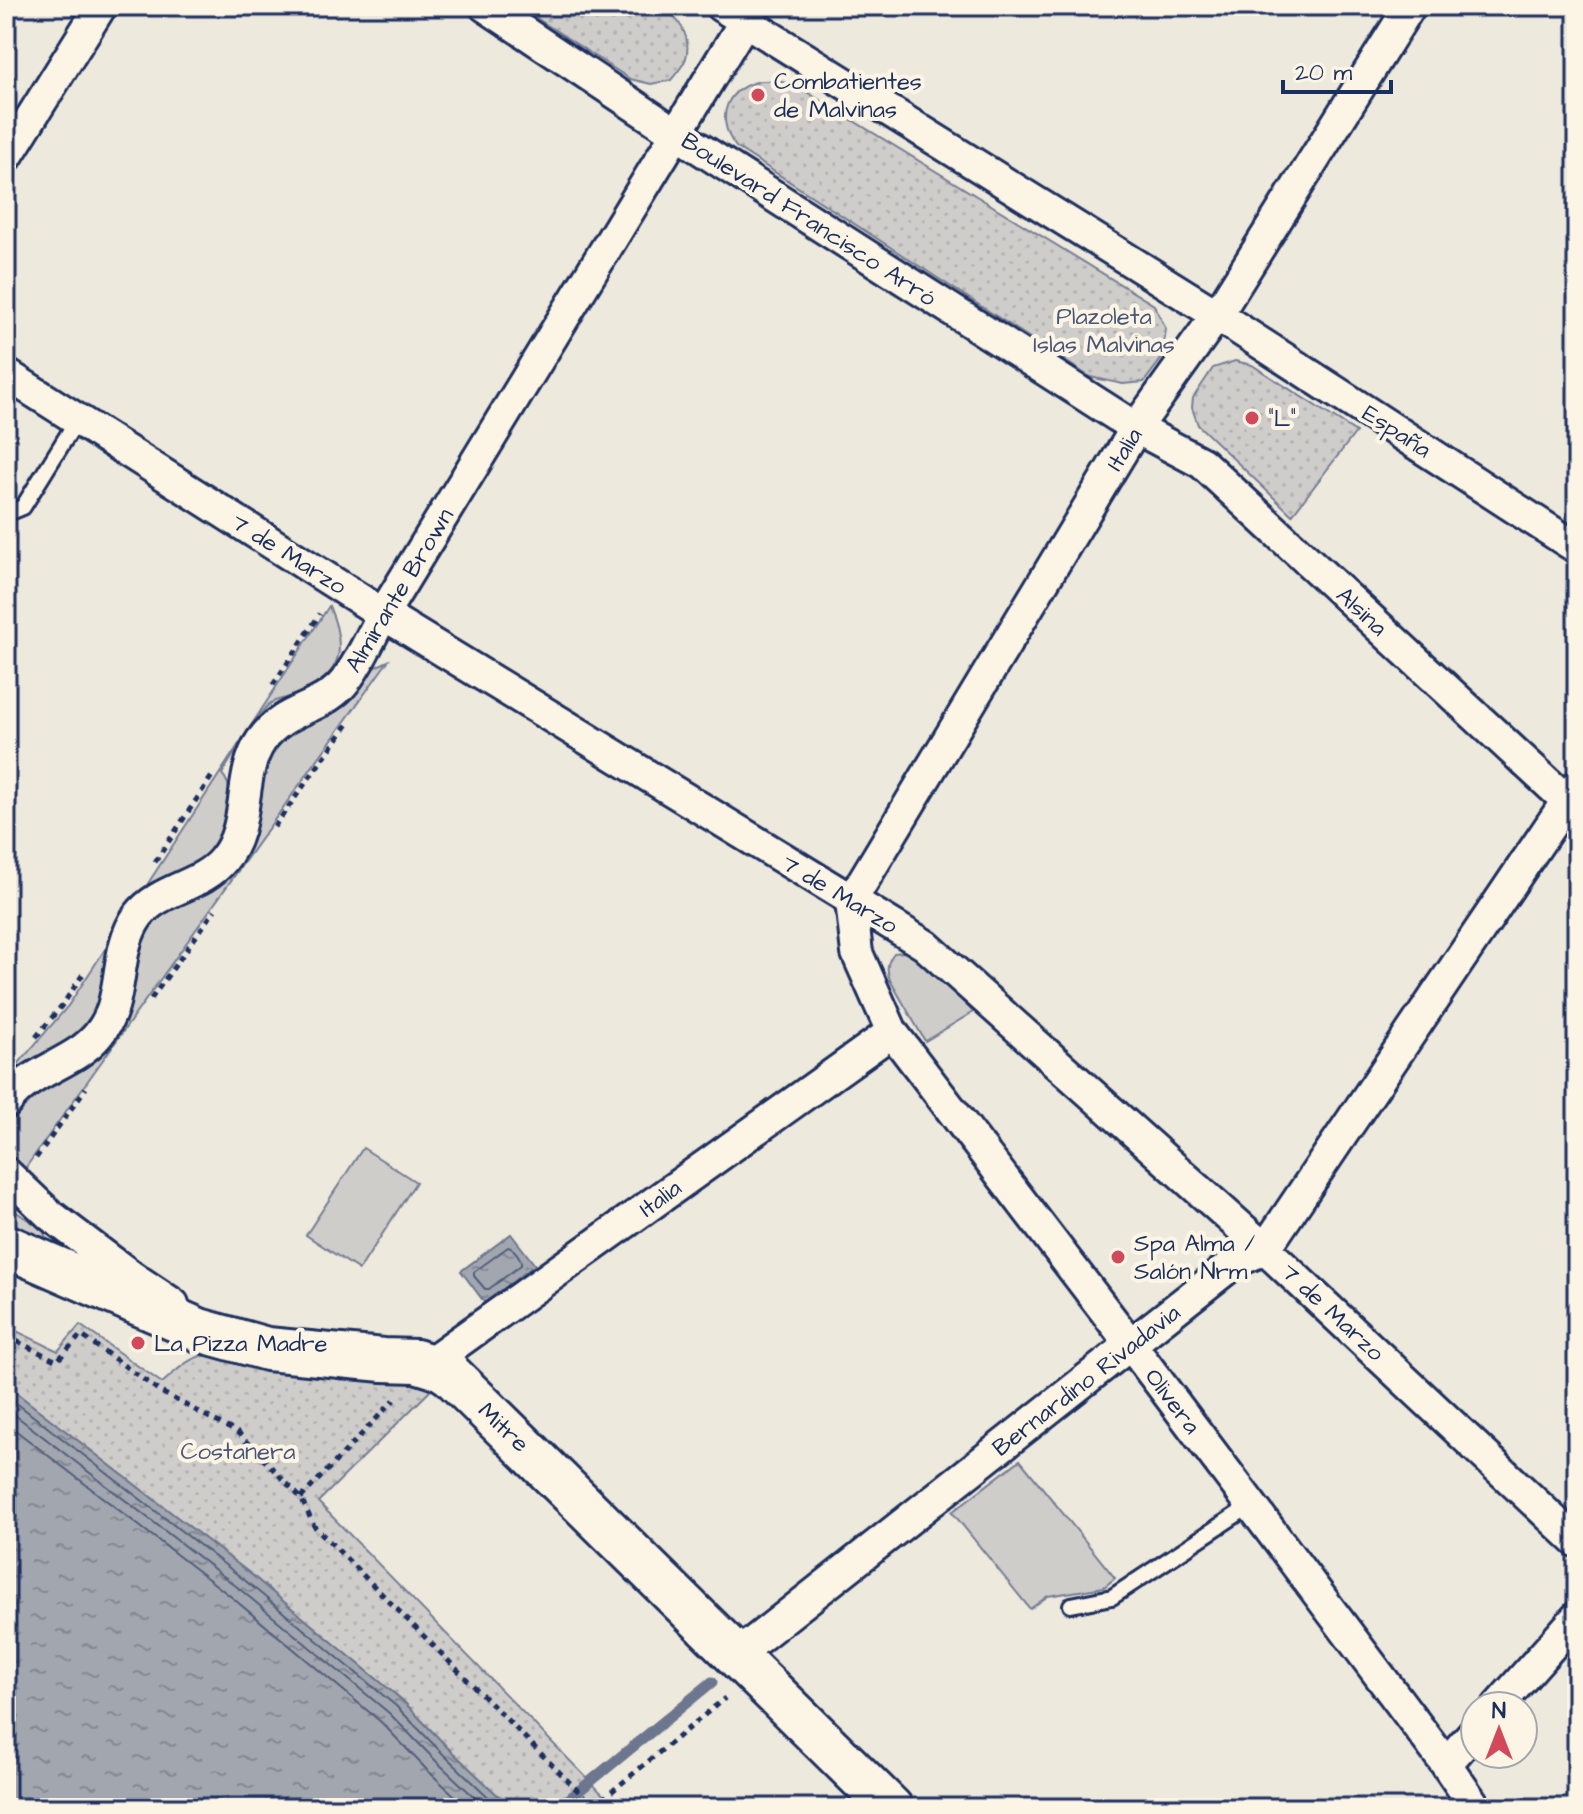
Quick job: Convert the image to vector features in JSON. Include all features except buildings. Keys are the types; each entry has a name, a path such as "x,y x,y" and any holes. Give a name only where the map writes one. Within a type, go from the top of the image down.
{"street":[{"path":"6,158 101,6"},
{"name":"Boulevard Francisco Arró","path":"485,6 677,134 1136,428"},
{"name":"Italia","path":"851,901 1136,428 1217,315 1410,6"},
{"path":"740,11 1217,315"},
{"name":"Almirante Brown","path":"6,1103 30,1079 83,1048 98,1035 109,1016 117,990 125,941 139,915 156,900 205,875 222,862 233,846 240,826 248,771 262,740 291,713 327,697 342,686 677,134 740,11"},
{"name":"España","path":"1217,315 1577,548"},
{"name":"7 de Marzo","path":"6,374 383,614 925,945 1265,1249 1577,1542"},
{"name":"Alsina","path":"1136,428 1202,463 1574,799"},
{"name":"Bernardino Rivadavia","path":"746,1664 1131,1345 1235,1262 1265,1249 1574,799"},
{"name":"Olivera","path":"851,901 857,953 892,1032 1131,1345 1476,1808"},
{"name":"Italia","path":"428,1364 892,1032"},
{"path":"6,1173 50,1215 131,1276 201,1323 199,1330"},
{"name":"Mitre","path":"6,1246 199,1330 267,1349 416,1361 451,1375 891,1808"},
{"path":"1512,1690 1577,1617"},
{"path":"1446,1764 1459,1749"}],"lane":[{"path":"6,514 23,507 77,420"},
{"path":"1071,1605 1112,1597 1251,1505"}],"path":[{"path":"269,691 339,586"},
{"path":"155,862 216,770"},
{"path":"35,1039 88,966"},
{"path":"6,1336 57,1361 81,1335 161,1392 238,1433 301,1498 314,1526 594,1807 746,1664"},
{"path":"301,1498 428,1364"}],"green space":[{"path":"518,6 661,6 682,28 687,42 686,58 671,80 651,84 630,79"},
{"name":"Plazoleta Islas Malvinas","path":"762,81 795,85 1154,305 1166,329 1162,358 1144,382 1123,384 1090,377 736,147 726,125 727,105 740,89"},
{"path":"1235,361 1252,365 1356,432 1292,515 1198,425 1192,408 1193,398 1213,368"},
{"path":"329,606 339,638 336,663 319,682 306,690 271,703 238,747 222,774 230,791 230,801 216,851 179,874 150,885 111,945 99,1010 86,1030 6,1083 6,1078 68,1006"},
{"path":"388,661 19,1177 6,1162 7,1134 18,1103 130,998 136,949 149,923 247,849 258,819 260,783 268,756 285,734 343,707 373,668"},
{"path":"904,952 922,958 973,1012 925,1041 889,976 888,966 892,956"},
{"path":"363,1148 416,1182 359,1270 306,1235"},
{"path":"6,1205 43,1230 46,1239 31,1239 6,1222"},
{"name":"Costanera","path":"80,1325 162,1383 191,1360 212,1354 414,1379 434,1387 318,1502 616,1808 511,1808 402,1700 248,1572 6,1385 6,1326 58,1351"},
{"path":"1020,1460 1115,1578 1104,1587 1048,1596 1030,1609 952,1512"}],"water":[{"path":"511,1234 535,1265 485,1303 461,1271"},
{"path":"6,1385 248,1572 402,1700 511,1808 6,1808"}],"waterway":[{"path":"558,1808 712,1682"}],"place":[{"name":"Combatientes de Malvinas","path":"758,95"},
{"name":"\"L\"","path":"1252,418"},
{"name":"Spa Alma / Salón Nrm","path":"1118,1257"},
{"name":"La Pizza Madre","path":"138,1343"}]}
